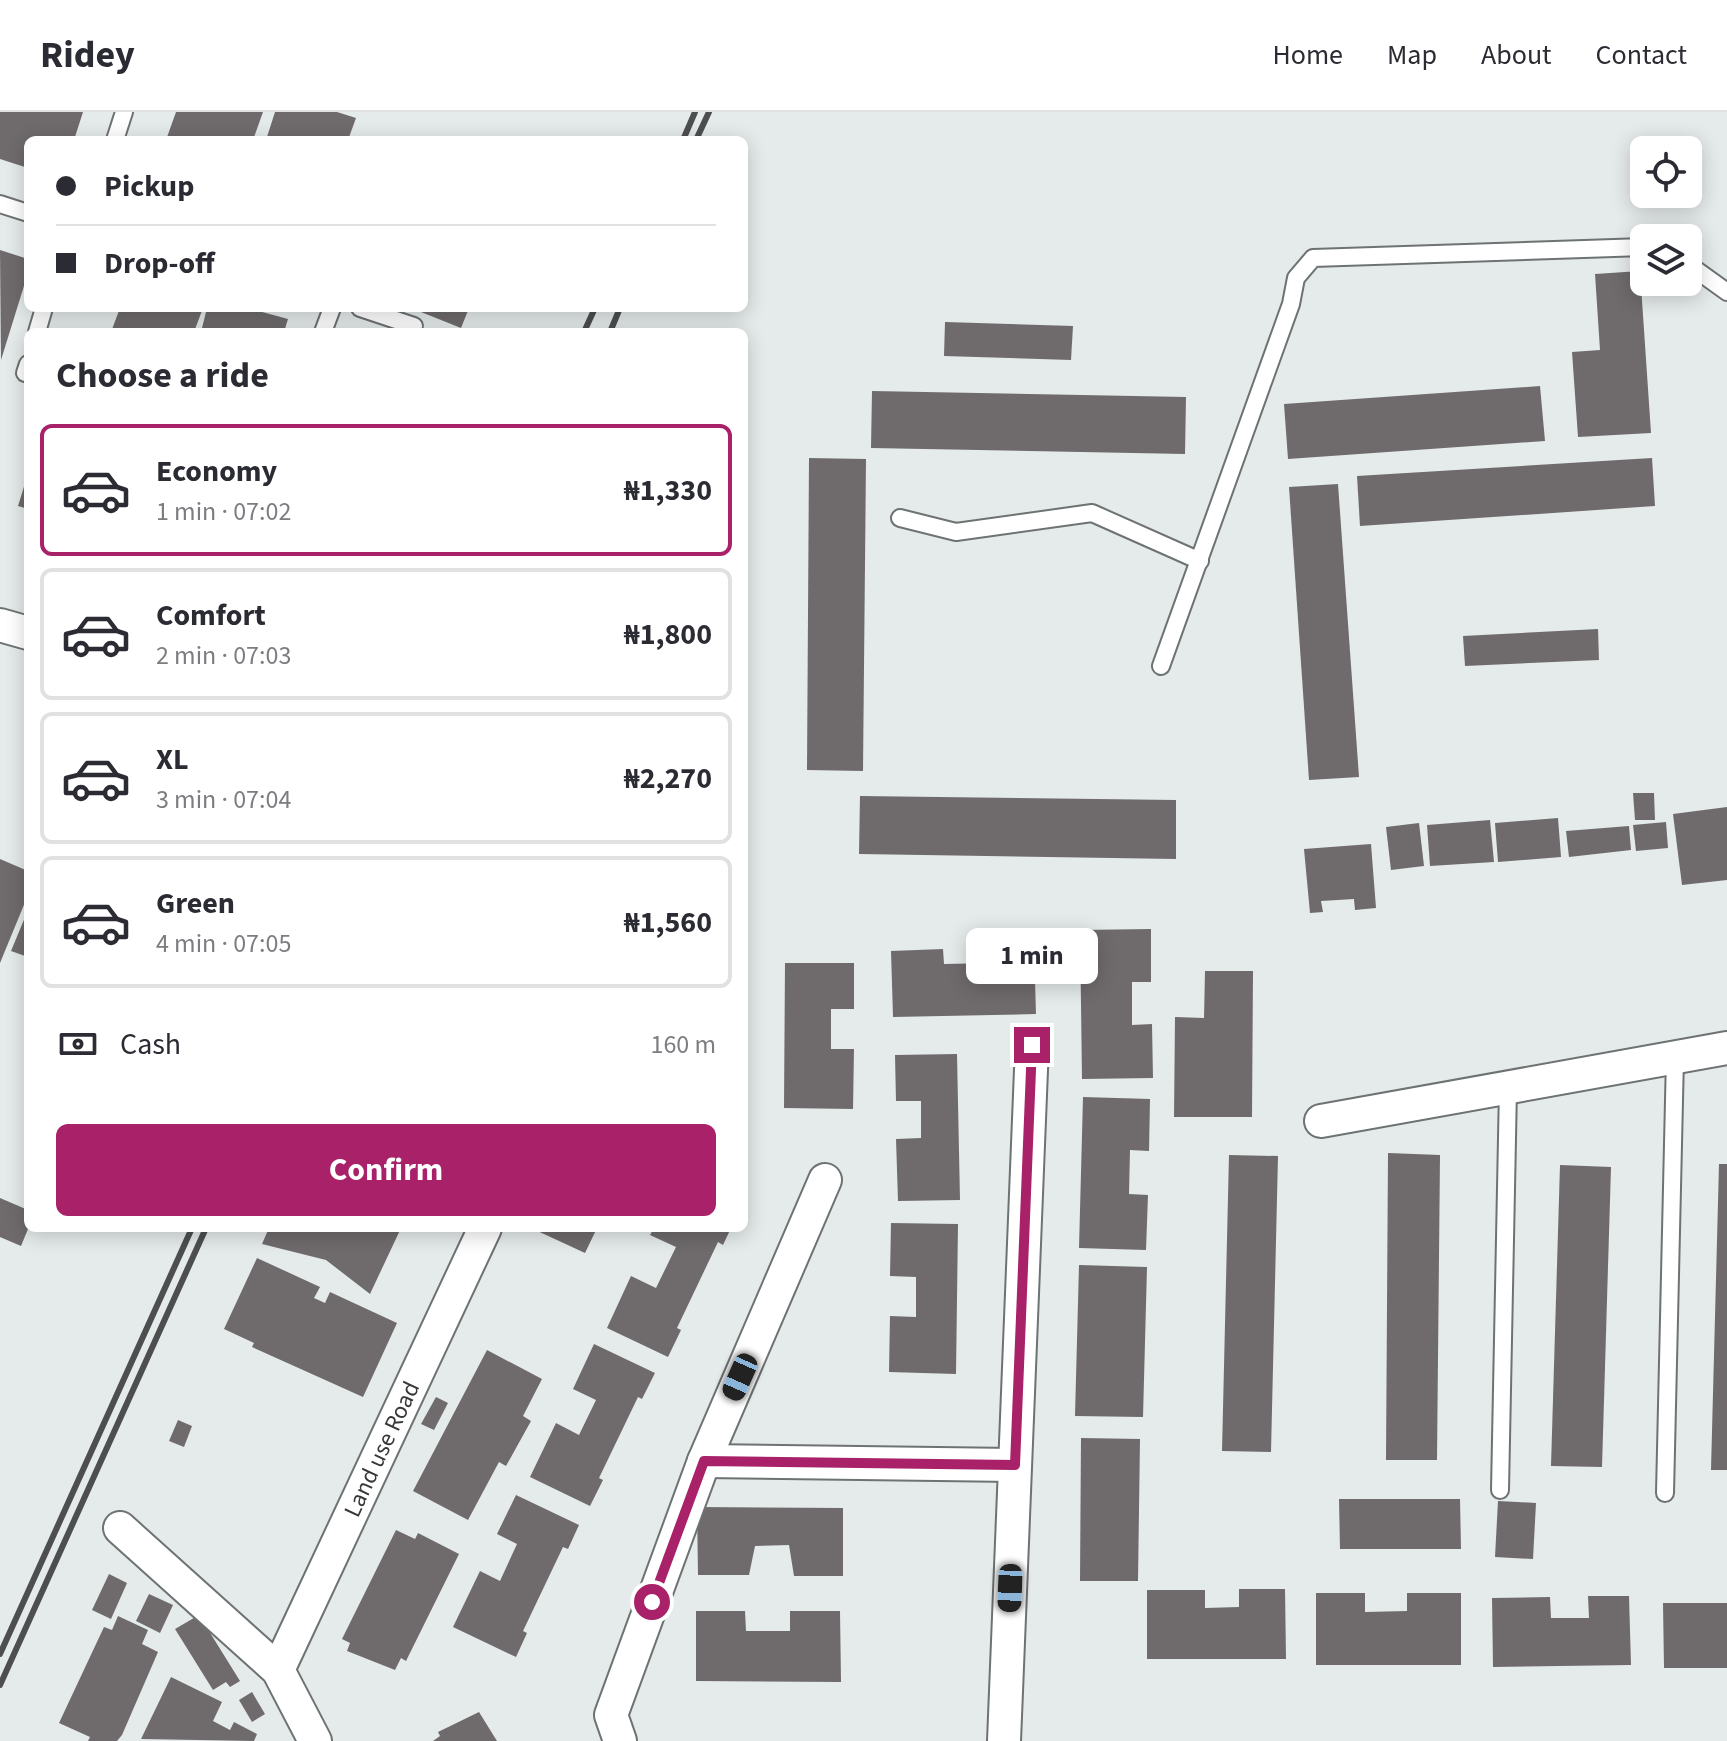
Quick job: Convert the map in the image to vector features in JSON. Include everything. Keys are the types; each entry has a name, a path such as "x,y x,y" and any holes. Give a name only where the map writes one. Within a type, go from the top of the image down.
{"street":[{"path":"0,625 24,632"},
{"path":"1004,1741 1032,1045"},
{"path":"1321,1121 1727,1048"},
{"path":"620,1741 611,1715 704,1461 825,1180"},
{"name":"Land use Road","path":"278,1670 483,1232"},
{"path":"704,1461 1015,1465"},
{"path":"120,1528 278,1670 315,1741"}],"lane":[{"path":"116,136 124,112"},
{"path":"0,204 24,212"},
{"path":"1161,666 1291,304 1296,278 1313,258 1630,247"},
{"path":"1702,274 1727,292"},
{"path":"372,312 414,326"},
{"path":"900,518 956,532 1092,513 1200,561"},
{"path":"1665,1493 1675,1057"},
{"path":"1500,1490 1508,1088"}],"building":[{"path":"0,112 83,112 75,136 24,136 24,167 0,159"},
{"path":"176,112 263,112 254,136 167,136"},
{"path":"275,112 337,112 356,118 349,136 267,136"},
{"path":"0,250 24,258 24,286 1,360"},
{"path":"1630,272 1630,296 1642,296 1651,433 1578,437 1572,352 1600,350 1595,274"},
{"path":"118,312 202,312 196,328 112,328"},
{"path":"206,312 263,312 288,319 285,328 202,328"},
{"path":"421,312 467,312 461,328"},
{"path":"945,322 1073,326 1071,360 944,356"},
{"path":"1540,386 1545,441 1288,459 1284,404"},
{"path":"872,391 1186,397 1185,454 871,448"},
{"path":"809,458 866,459 863,771 807,770"},
{"path":"1652,458 1655,506 1360,526 1357,476"},
{"path":"1338,484 1359,777 1309,780 1289,487"},
{"path":"24,487 24,508 18,506"},
{"path":"1598,629 1599,660 1465,666 1463,636"},
{"path":"1633,793 1654,793 1655,820 1635,820"},
{"path":"860,796 1176,800 1176,859 859,854"},
{"path":"1727,807 1727,880 1682,885 1673,814"},
{"path":"1558,818 1561,857 1498,862 1495,823"},
{"path":"1490,820 1494,862 1430,866 1427,825"},
{"path":"1666,822 1668,848 1636,851 1633,825"},
{"path":"1419,823 1424,866 1391,870 1386,827"},
{"path":"1629,826 1631,850 1569,857 1566,831"},
{"path":"1371,844 1376,908 1355,910 1354,899 1321,901 1323,912 1310,913 1304,849"},
{"path":"0,859 24,869 24,905 0,963"},
{"path":"24,920 24,956 11,951"},
{"path":"1151,929 1151,982 1132,982 1132,1025 1152,1024 1153,1078 1082,1079 1080,930"},
{"path":"1034,947 1036,1014 893,1017 891,951 943,949 944,964 993,963 992,948"},
{"path":"785,963 854,963 854,1009 831,1009 831,1049 854,1049 853,1109 784,1108"},
{"path":"1205,971 1253,971 1252,1117 1174,1117 1175,1017 1204,1018"},
{"path":"957,1054 960,1200 898,1201 896,1139 921,1138 921,1101 896,1101 895,1055"},
{"path":"1083,1097 1150,1099 1149,1151 1130,1150 1129,1194 1148,1195 1146,1250 1079,1248"},
{"path":"1388,1153 1440,1155 1437,1460 1386,1460"},
{"path":"1229,1155 1278,1156 1271,1452 1222,1451"},
{"path":"1719,1164 1727,1164 1727,1470 1711,1470"},
{"path":"1560,1165 1611,1167 1602,1467 1551,1466"},
{"path":"0,1198 24,1208 24,1232 27,1232 21,1246 0,1237"},
{"path":"891,1223 958,1224 956,1374 889,1372 890,1316 916,1317 916,1277 890,1276"},
{"path":"267,1232 399,1232 370,1294 326,1260 262,1244"},
{"path":"540,1232 595,1232 585,1253"},
{"path":"652,1232 729,1232 723,1245 718,1242 677,1328 681,1330 668,1357 607,1328 631,1276 656,1288 676,1247 650,1235"},
{"path":"257,1258 320,1287 314,1298 325,1303 330,1292 397,1323 363,1397 252,1347 254,1343 224,1329"},
{"path":"1079,1265 1147,1267 1143,1417 1075,1416"},
{"path":"594,1344 655,1373 642,1399 638,1397 599,1478 603,1480 590,1506 530,1477 556,1423 579,1435 596,1400 573,1389"},
{"path":"487,1350 542,1379 523,1416 531,1421 506,1466 499,1462 468,1520 413,1491"},
{"path":"436,1397 448,1403 434,1430 421,1424"},
{"path":"178,1420 192,1426 184,1447 169,1441"},
{"path":"1081,1438 1140,1439 1138,1581 1080,1581"},
{"path":"516,1495 579,1525 568,1549 563,1547 523,1631 527,1633 516,1657 453,1627 480,1571 500,1581 517,1544 497,1534"},
{"path":"1339,1499 1460,1499 1461,1549 1340,1549"},
{"path":"1498,1501 1536,1503 1533,1559 1495,1557"},
{"path":"697,1507 843,1508 843,1576 794,1576 789,1545 755,1546 749,1575 698,1575"},
{"path":"396,1530 415,1539 418,1533 459,1554 406,1661 401,1658 395,1670 347,1651 350,1643 342,1639"},
{"path":"109,1574 127,1583 111,1619 92,1610"},
{"path":"1239,1589 1285,1589 1286,1659 1147,1659 1147,1590 1205,1590 1205,1608 1239,1607"},
{"path":"1316,1593 1365,1593 1365,1612 1407,1611 1407,1593 1461,1593 1461,1665 1316,1665"},
{"path":"149,1594 173,1605 160,1633 136,1621"},
{"path":"1588,1596 1629,1596 1631,1665 1493,1667 1492,1598 1550,1597 1551,1618 1589,1618"},
{"path":"1663,1603 1727,1603 1727,1668 1664,1668"},
{"path":"696,1611 745,1611 746,1631 790,1631 790,1611 840,1611 841,1682 696,1681"},
{"path":"199,1615 240,1681 230,1687 226,1682 213,1690 175,1629"},
{"path":"118,1616 148,1630 142,1644 158,1652 122,1735 117,1741 88,1741 90,1737 59,1723 104,1627 112,1630"},
{"path":"171,1677 222,1702 213,1721 230,1730 234,1722 257,1734 254,1741 141,1739"},
{"path":"252,1692 265,1714 252,1722 239,1700"},
{"path":"479,1712 497,1741 433,1741 440,1736 438,1732"}],"railway":[{"path":"685,136 695,112"},
{"path":"698,136 709,112"},
{"path":"586,328 593,312"},
{"path":"612,328 618,312"},
{"path":"0,1654 190,1232"},
{"path":"0,1685 204,1232"}],"route":[{"path":"652,1602 704,1461 1015,1465 1032,1045"}]}
